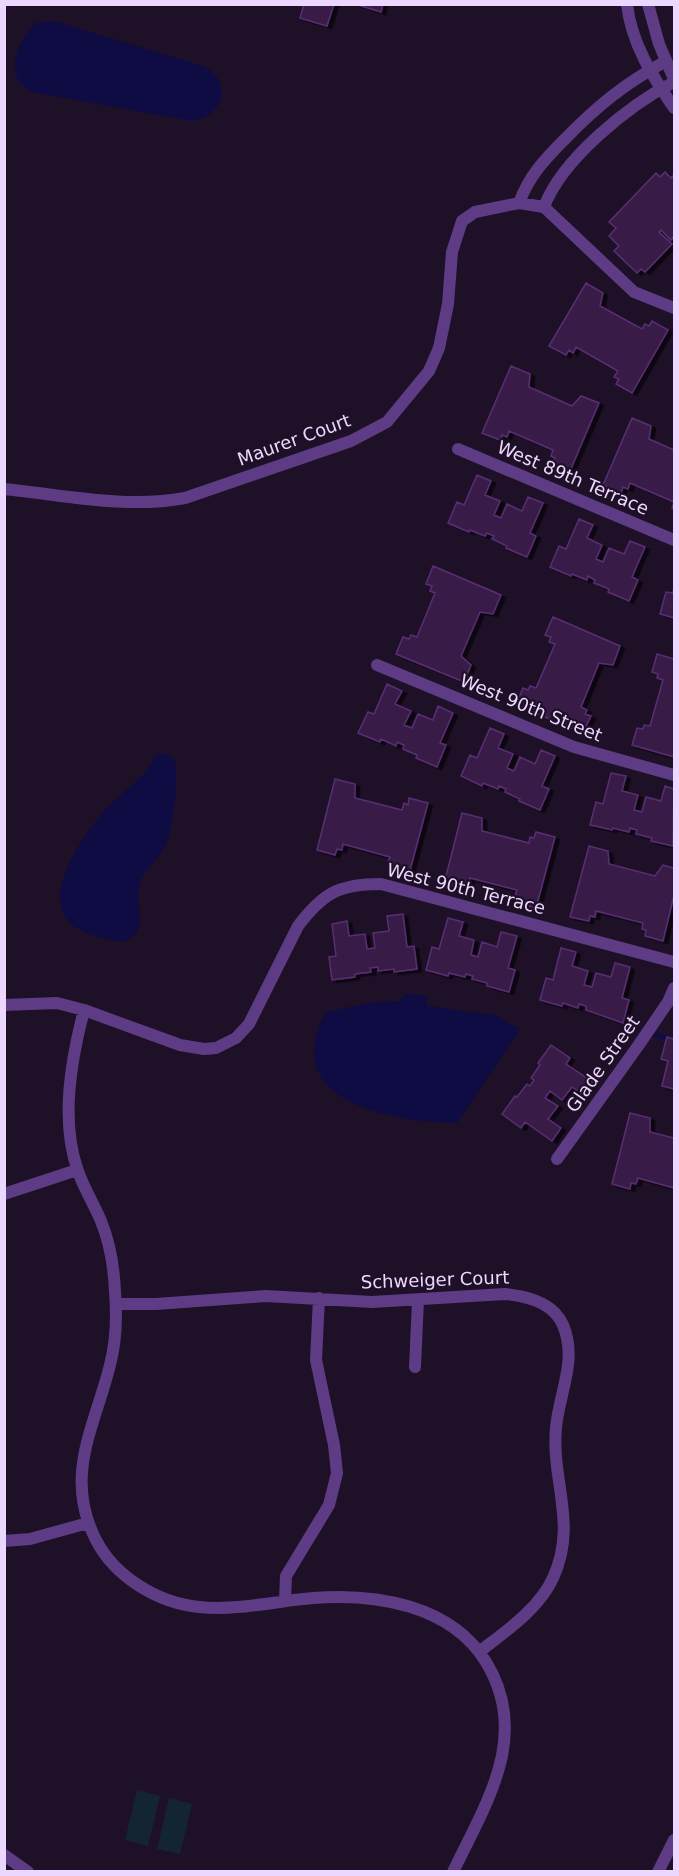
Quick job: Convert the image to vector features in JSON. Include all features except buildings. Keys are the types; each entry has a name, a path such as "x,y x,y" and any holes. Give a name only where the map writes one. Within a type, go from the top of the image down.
{"street":[{"path":"627,4 629,21 649,70 675,108"},
{"path":"648,4 666,61 675,81 636,104 595,140 556,182 544,207 634,292 675,308"},
{"path":"519,203 527,181 544,158 597,105 620,87 666,61"},
{"name":"Maurer Court","path":"4,489 126,502 162,502 186,498 351,441 387,422 429,371 439,348 448,304 452,252 462,221 475,212 519,203 544,207"},
{"name":"West 89th Terrace","path":"458,449 675,540"},
{"name":"West 90th Street","path":"377,665 579,749 675,775"},
{"name":"West 90th Terrace","path":"84,1010 180,1045 204,1049 227,1044 249,1024 298,926 306,915 328,894 355,884 381,884 675,962"},
{"name":"Glade Street","path":"557,1159 639,1046 675,988"},
{"path":"4,1005 57,1003 84,1010 70,1090 70,1130 77,1170 102,1225 111,1257 116,1304 111,1362 83,1453 82,1493 88,1523 97,1543 118,1568 139,1586 163,1598 206,1608 339,1596 401,1604 437,1616 453,1625 479,1652 496,1679 506,1718 505,1745 499,1772 453,1872"},
{"path":"4,1194 77,1170"},
{"name":"Schweiger Court","path":"116,1304 167,1304 266,1296 372,1302 490,1295 525,1296 539,1302 557,1318 562,1324 570,1364 558,1407 556,1431 556,1454 564,1504 560,1560 547,1590 535,1605 479,1652"},
{"path":"285,1600 286,1576 329,1505 337,1473 334,1445 316,1360 319,1298"},
{"path":"415,1367 418,1300"},
{"path":"4,1541 56,1533 88,1523"},
{"path":"658,1872 675,1840"},
{"path":"4,1855 28,1872"}],"shaded area":[{"path":"54,21 203,66 218,80 221,97 218,105 204,118 193,121 31,92 22,85 17,77 15,68 18,49 36,23"},
{"path":"166,754 174,758 176,765 173,814 166,844 140,882 138,890 140,917 136,932 131,938 122,942 93,935 73,926 61,908 60,893 64,876 80,843 110,805 142,775 156,755"},
{"path":"406,994 427,996 427,1006 495,1015 520,1029 457,1123 402,1118 374,1111 349,1101 329,1086 316,1067 315,1043 326,1012 375,1002 400,1001"},
{"path":"137,1790 160,1796 148,1846 125,1840"},
{"path":"169,1798 192,1804 180,1854 157,1849"}],"waterway":[{"path":"652,1034 674,1040"}]}
